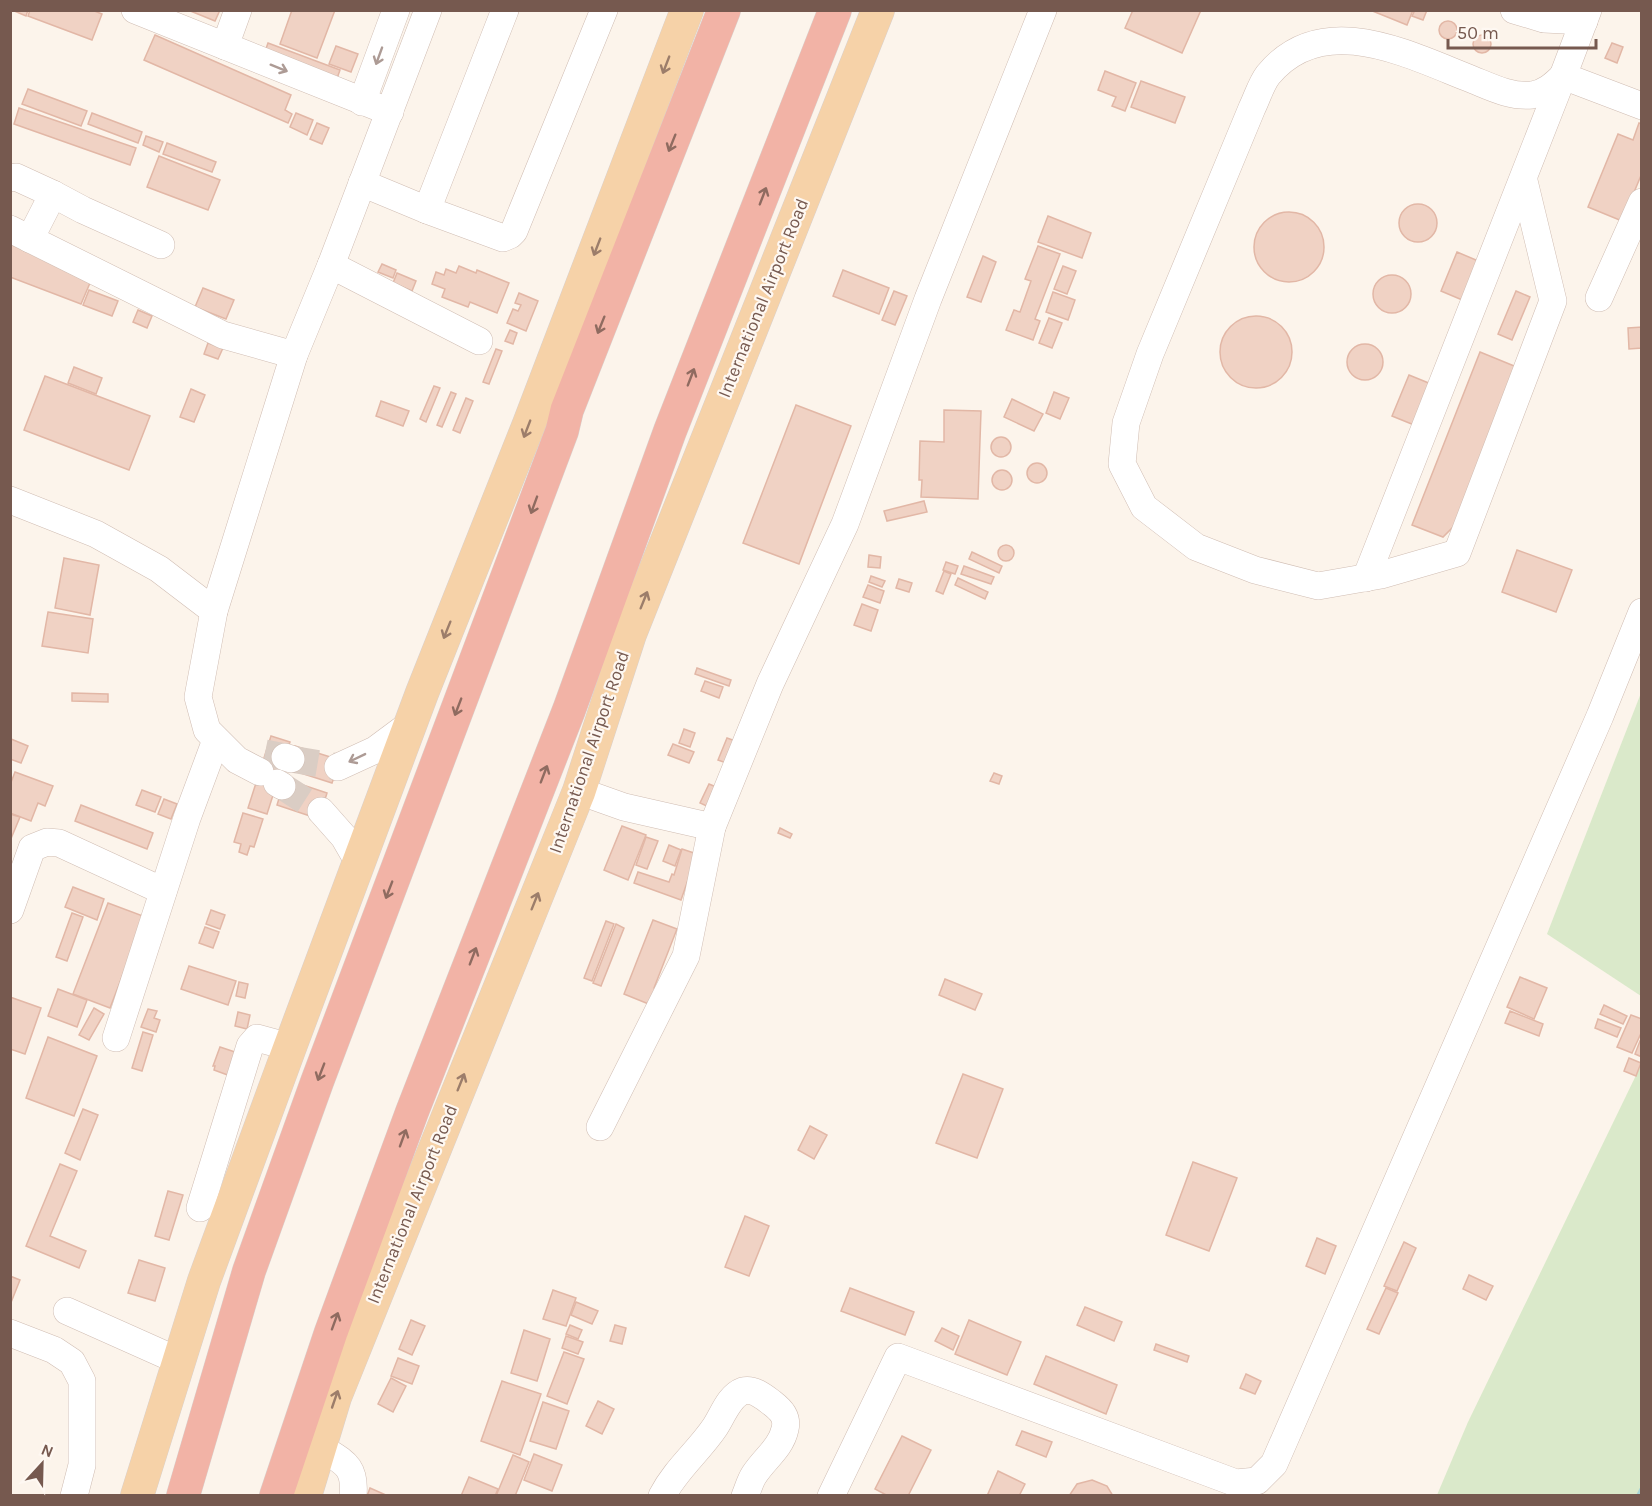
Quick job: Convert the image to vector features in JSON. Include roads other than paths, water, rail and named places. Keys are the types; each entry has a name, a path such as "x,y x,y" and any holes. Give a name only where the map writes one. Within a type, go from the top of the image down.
{"highway":[{"path":"183,1496 249,1271 317,1083 562,431 567,410 724,10"},
{"name":"International Airport Road","path":"276,1496 331,1332 404,1134 569,710 670,431 835,10"}],"main road":[{"path":"137,1496 204,1281 290,1047 410,724 529,424 687,10"},
{"name":"International Airport Road","path":"305,1496 335,1397 579,791 630,634 878,10"},
{"path":"459,600 494,613"},
{"path":"569,710 630,634"}],"lane":[{"path":"135,10 390,112"},
{"path":"225,46 238,10"},
{"path":"362,102 396,10"},
{"path":"277,768 237,760 207,730 198,697 214,611 294,355 363,183 428,10"},
{"path":"427,210 505,10"},
{"path":"363,183 503,238 510,236 604,10"},
{"path":"600,1127 686,956 712,827 770,684 845,524 928,299 1043,10"},
{"path":"1366,578 1524,181 1586,16 1544,19 1514,10"},
{"path":"1524,181 1553,301 1456,553 1366,578 1318,586 1255,570 1196,546 1144,507 1122,464 1126,423 1150,354 1266,77 1286,56 1306,45 1332,40 1363,42 1388,47 1512,95 1534,95 1550,88 1563,76"},
{"path":"1563,76 1641,106"},
{"path":"10,178 16,177 161,245"},
{"path":"53,194 20,234 224,335 294,355"},
{"path":"1599,298 1641,202"},
{"path":"331,265 479,341"},
{"path":"10,500 96,534 159,569 214,611"},
{"path":"831,1496 898,1357 1236,1483 1257,1481 1275,1464 1600,716 1641,612"},
{"path":"338,767 375,750 410,724"},
{"path":"116,1038 187,818 216,740"},
{"path":"579,791 624,807 712,827"},
{"path":"321,811 344,837 359,863"},
{"path":"10,910 32,848 47,842 59,843 163,891"},
{"path":"200,1208 250,1046 257,1038 290,1047"},
{"path":"67,1311 179,1361"},
{"path":"10,1333 54,1350 72,1362 82,1381 82,1466 74,1496"},
{"path":"662,1496 670,1479 714,1428 734,1397 744,1391 751,1391 763,1396 782,1410 786,1419 786,1428 781,1441 754,1475 745,1496"},
{"path":"320,1447 347,1465 354,1474 353,1496"}],"waterway":[{"path":"1639,1496 1642,1490"}],"tunnel":[{"path":"265,753 285,757"},
{"path":"291,759 338,767"},
{"path":"282,786 321,811"}]}
